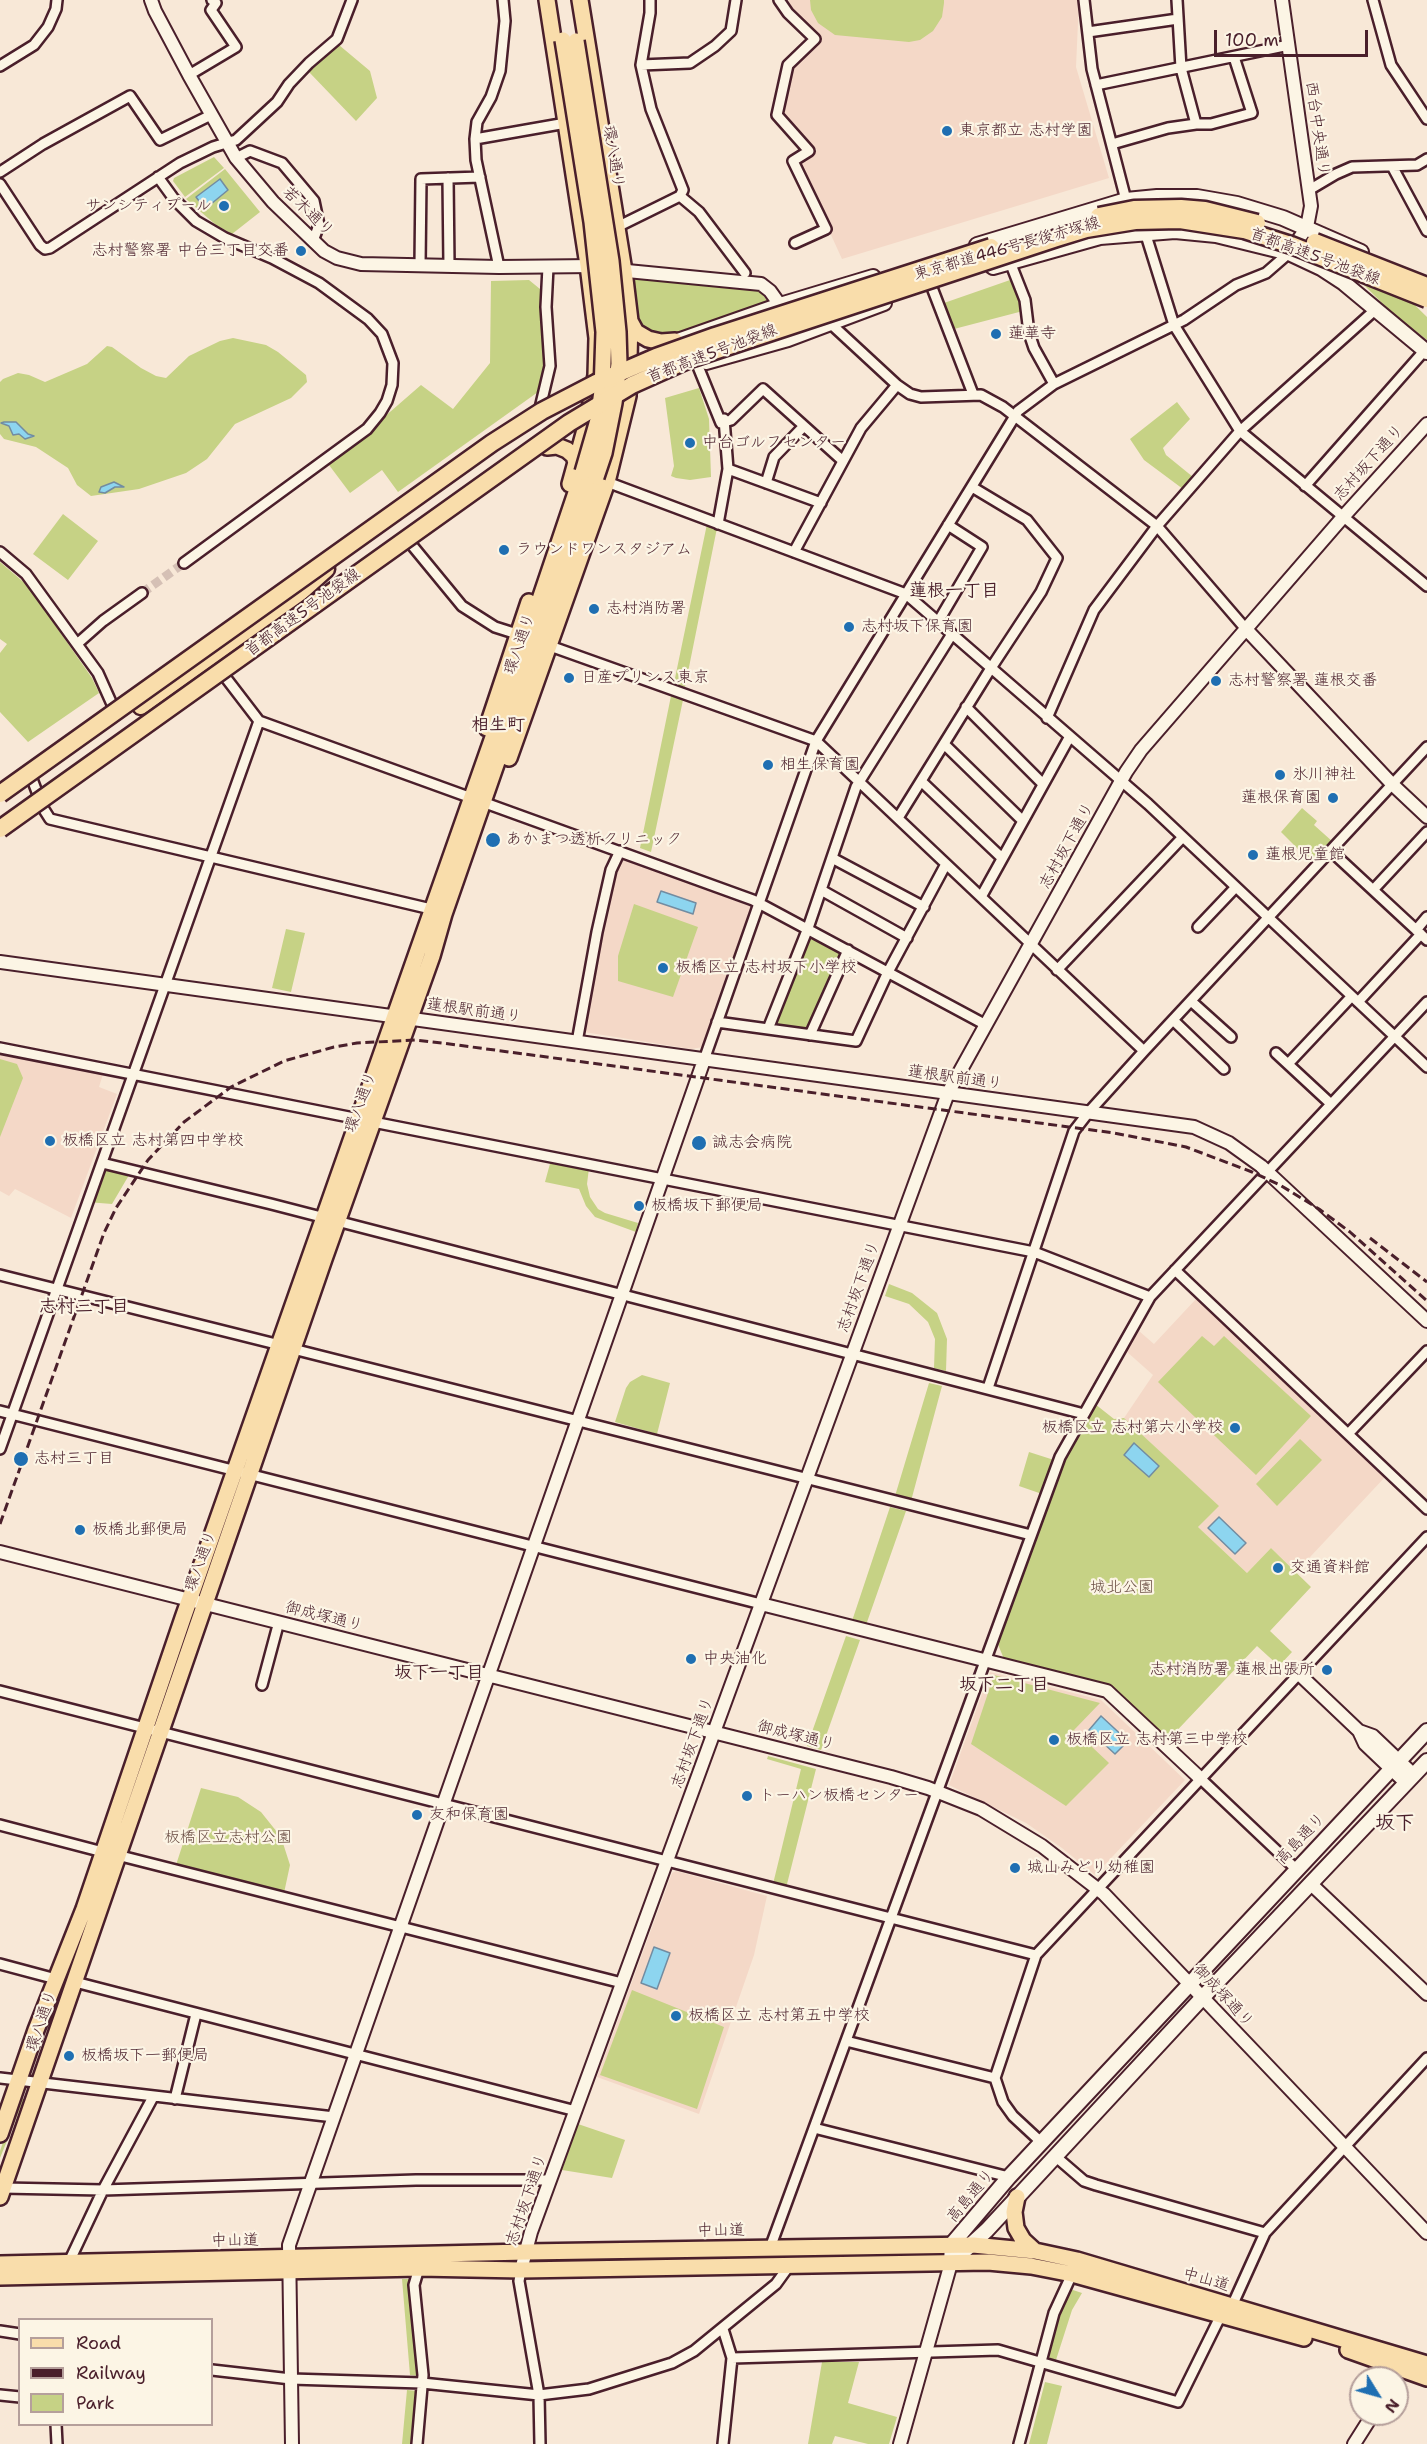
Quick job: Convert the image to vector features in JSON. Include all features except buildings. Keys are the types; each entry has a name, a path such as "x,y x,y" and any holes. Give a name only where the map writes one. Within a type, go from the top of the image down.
{"highway":[{"name":"首都高速5号池袋線","path":"0,793 517,427 596,382 715,336 1053,227 1111,213 1156,207 1205,210 1246,219 1295,235 1427,286"},
{"name":"首都高速5号池袋線","path":"0,829 560,430 632,385 690,359 1086,229 1135,221 1180,220 1244,230 1291,245 1427,302"},
{"path":"0,816 237,642 297,595 360,540"},
{"path":"0,807 237,642 316,593 374,571"}],"main road":[{"name":"環八通り","path":"2,2192 75,1982 110,1853 366,1120 394,1016 431,909 476,797 509,731 604,453 617,385 616,301 570,41 552,0"},
{"name":"環八通り","path":"366,1120 410,1019 504,705 591,449 602,391 604,342 602,303 570,41 570,0"},
{"path":"570,41 617,227 630,321 628,396 607,482 506,766 494,792 476,797 473,783 482,743 576,463 588,419 596,375 597,338 566,123 570,41 577,0"},
{"name":"東京都道446号長後赤塚線","path":"596,375 675,341 780,305 1126,200 1197,197 1237,204 1307,227 1389,265 1427,279"},
{"name":"東京都道446号長後赤塚線","path":"588,419 654,382 697,364 788,339 931,285 1100,237 1145,232 1175,231 1216,235 1289,253 1331,274 1426,351"},
{"name":"東京都道446号長後赤塚線","path":"1389,265 1427,302"},
{"path":"630,321 636,332 648,339 661,342 675,341"},
{"path":"547,447 557,446 567,450 574,456 576,463"},
{"name":"高島通り","path":"951,2263 952,2244 1009,2176 1427,1731"},
{"name":"高島通り","path":"951,2263 973,2245 1203,1997 1427,1761"},
{"name":"環八通り","path":"0,2134 56,1979 84,1909 110,1853"},
{"path":"1017,2197 1014,2212 1016,2228 1023,2240 1035,2251"},
{"name":"中山道","path":"0,2277 526,2252 973,2245 1035,2251 1077,2260 1324,2343 1380,2366"},
{"name":"中山道","path":"0,2264 69,2262 521,2270 1009,2264 1072,2274 1227,2311 1427,2364"},
{"name":"中山道","path":"1409,2375 1427,2378"}],"street":[{"path":"0,66 34,45 48,27 56,9 57,0"},
{"name":"若木通り","path":"152,0 155,11 189,75 236,158 273,202 313,241 337,258 349,262 420,266 588,265 624,271 761,284 770,291 780,305"},
{"path":"189,75 236,47 211,10 216,3 212,0"},
{"path":"0,184 40,245 45,249 50,248 158,177 213,147 236,140 269,110 309,63 337,39 352,0"},
{"path":"498,267 475,139 477,122 491,97 500,71 505,21 503,0"},
{"path":"583,234 617,227 680,196 683,190 651,109 641,66 650,0"},
{"path":"641,66 690,63 715,46 731,31 736,0"},
{"path":"779,0 788,13 815,39 788,65 777,115 809,151 793,161 826,229 795,243"},
{"path":"1084,0 1092,69 1126,200"},
{"path":"1177,0 1181,68 1196,124"},
{"name":"西台中央通り","path":"1282,0 1311,206 1307,227"},
{"path":"1373,0 1391,65 1427,119"},
{"path":"1089,32 1178,20"},
{"path":"1096,85 1289,45"},
{"path":"1112,144 1168,128 1211,124 1252,113 1234,57"},
{"path":"0,172 43,144 130,96 160,140 211,115"},
{"path":"475,139 566,123"},
{"path":"236,158 250,151 282,163 314,201 319,225 313,241"},
{"path":"1309,190 1335,174 1352,167 1417,165 1427,159"},
{"path":"1392,166 1427,231"},
{"path":"158,177 174,199 196,221 225,238 272,258 318,283 368,319 382,334 393,363 392,385 387,401 367,429 184,563"},
{"path":"420,266 421,179 480,177"},
{"path":"448,178 449,266"},
{"path":"680,196 699,212 745,273"},
{"path":"292,2444 289,2245 816,741 1018,411 1054,384 1174,325 1236,285 1266,273 1289,253 1307,227"},
{"path":"1145,232 1174,325 1240,431 1427,586"},
{"path":"1010,262 1025,300 1029,333 1034,348 1054,384"},
{"path":"540,408 550,366 546,307 548,267"},
{"path":"931,285 973,394"},
{"path":"1047,718 1095,610 1157,526 1240,431 1375,310"},
{"path":"830,323 897,385 910,394 921,397 973,394 991,399 1157,526 1245,628 1392,784 1427,817"},
{"path":"1305,486 1426,351"},
{"path":"697,364 721,423 725,424"},
{"path":"0,793 202,647 360,540 540,408 596,375"},
{"path":"794,552 861,428 897,385"},
{"path":"725,424 763,389 843,461"},
{"path":"716,391 725,424 728,470 718,524"},
{"path":"0,837 588,419"},
{"name":"志村坂下通り","path":"521,2270 550,2180 948,1093 1121,781 1141,750 1245,628 1427,424"},
{"path":"766,483 774,457 804,426"},
{"path":"728,470 820,503"},
{"path":"607,482 906,594 1121,781 1427,1067"},
{"path":"898,818 966,707 1041,592 1057,558 1027,520 972,487"},
{"path":"938,621 982,547 948,525"},
{"path":"411,544 462,606 495,627 517,634"},
{"path":"0,552 26,574 98,673 115,711"},
{"path":"77,644 103,621 142,593"},
{"path":"768,1029 808,928 856,787 861,783 952,634"},
{"path":"550,646 816,741 1144,1051"},
{"path":"226,678 259,722 476,797 759,903 986,1025"},
{"path":"966,707 1043,784"},
{"path":"0,1449 259,722"},
{"path":"981,897 1070,738"},
{"path":"944,744 1023,821"},
{"path":"988,1388 1074,1131 1144,1051 1427,747"},
{"path":"29,771 42,808 50,819 431,909"},
{"path":"921,781 1002,858"},
{"path":"1373,891 1427,832"},
{"path":"1057,970 1182,838"},
{"path":"1331,850 1421,935"},
{"path":"577,1042 600,921 612,870 620,851"},
{"path":"832,858 924,907"},
{"path":"717,1022 856,1041 888,972 946,864"},
{"path":"1198,927 1235,888"},
{"path":"821,890 907,938"},
{"path":"1288,1064 1421,935 1427,917"},
{"path":"810,1035 848,950"},
{"path":"0,962 394,1016"},
{"path":"1191,1001 1231,1037"},
{"path":"770,2248 1060,1457 1150,1297 1427,1002"},
{"name":"蓮根駅前通り","path":"394,1016 1194,1127 1229,1143 1267,1172 1427,1321"},
{"path":"1173,1020 1224,1070"},
{"path":"0,1048 1034,1252 1150,1297"},
{"path":"1276,1053 1331,1104"},
{"path":"102,1163 853,1353 1084,1414"},
{"path":"1175,1270 1427,1509"},
{"path":"0,1275 1031,1535"},
{"path":"1348,1434 1427,1351"},
{"path":"0,1411 1107,1691 1296,1869"},
{"path":"1041,2142 1013,2116 1003,2102 995,2078 1036,1955 1427,1537"},
{"name":"御成塚通り","path":"0,1552 197,1602 302,1632 489,1675 891,1777 938,1791 981,1809 1023,1832 1098,1889 1427,2233"},
{"path":"262,1685 277,1629"},
{"path":"1299,1674 1359,1731 1365,1744 1395,1764 1410,1779"},
{"path":"0,1691 667,1863 1036,1955"},
{"path":"0,1825 622,1983"},
{"path":"1311,1884 1427,1994"},
{"path":"0,1964 56,1979"},
{"path":"75,1982 576,2111"},
{"path":"175,2099 196,2014"},
{"path":"846,2041 995,2078"},
{"path":"732,2358 998,2350 1178,2402 1227,2311 1265,2233 1427,2058"},
{"path":"0,2078 334,2117"},
{"path":"69,2262 103,2190 153,2097"},
{"path":"814,2128 1009,2176"},
{"path":"1055,2156 1084,2181 1265,2233"},
{"path":"2,2192 310,2185 416,2180 550,2180"},
{"path":"900,2444 951,2263"},
{"path":"213,2370 291,2379 422,2383 539,2395 589,2389 672,2363 694,2351 776,2284 789,2266"},
{"path":"417,2444 422,2383 414,2285 419,2268"},
{"path":"521,2270 519,2281 539,2395 540,2444"},
{"path":"1019,2444 1054,2313 1072,2274"},
{"path":"723,2329 732,2358 723,2444"},
{"path":"0,2331 18,2334"},
{"path":"0,2395 18,2397"},
{"path":"56,2426 57,2444"},
{"path":"1354,2444 1365,2426"}],"shaded area":[{"name":"東京都立 志村学園","path":"784,0 1079,0 1076,67 1109,178 842,259 800,167 803,161 817,150 782,112 794,66 819,41 819,36"},
{"name":"板橋区立 志村坂下小学校","path":"626,859 752,907 703,1047 691,1049 584,1032 582,1029 615,874 621,861"},
{"name":"板橋区立 志村第四中学校","path":"0,1053 103,1074 99,1087 117,1094 71,1218 15,1189 9,1196 0,1191"},
{"name":"板橋区立 志村第六小学校","path":"1196,1299 1386,1476 1296,1572 1271,1548 1247,1573 1198,1527 1218,1506 1124,1418 1153,1375 1126,1351 1139,1331 1154,1344"},
{"name":"板橋区立 志村第三中学校","path":"990,1672 1101,1700 1185,1780 1095,1875 1026,1823 949,1785"},
{"name":"板橋区立 志村第五中学校","path":"676,1871 767,1896 754,1955 699,2114 597,2077 672,1873"}],"green space":[{"path":"810,0 944,0 944,3 942,17 933,31 920,40 909,42 835,35 818,23 811,10"},
{"path":"339,45 370,71 377,98 356,121 309,72"},
{"path":"214,157 224,168 185,197 173,181 174,178"},
{"name":"サンシティプール","path":"225,169 260,212 232,234 216,225 186,199"},
{"path":"1382,273 1427,317 1427,340 1391,312 1363,284"},
{"path":"633,276 757,287 768,302 665,340 636,327 631,282"},
{"path":"1013,279 1023,300 1023,311 954,329 944,303"},
{"path":"529,280 540,289 544,364 538,392 398,492 382,470 350,493 329,465 421,385 453,409 490,363 491,281"},
{"path":"233,338 266,345 278,352 306,375 307,382 291,398 235,424 207,459 186,473 139,489 91,496 77,485 68,468 36,447 4,439 0,434 0,382 3,379 18,373 45,382 87,364 107,346 112,347 141,368 156,376 166,378 189,356 220,341"},
{"name":"中台ゴルフセンター","path":"699,388 709,419 711,477 690,480 676,478 671,476 674,466 665,398"},
{"path":"1177,402 1190,419 1163,448 1166,455 1193,477 1183,489 1144,460 1130,439"},
{"path":"63,514 98,541 68,580 33,554"},
{"path":"707,524 717,528 685,687 674,683"},
{"path":"0,562 27,585 92,678 99,693 28,742 0,712 0,653 7,644 0,639"},
{"path":"671,696 683,700 651,852 640,848"},
{"path":"1302,808 1317,821 1314,825 1333,842 1313,864 1281,832"},
{"path":"634,904 698,927 673,997 618,981 618,956"},
{"path":"286,929 305,933 291,992 272,988"},
{"path":"812,936 842,952 807,1032 777,1028 774,1023 807,940"},
{"path":"0,1059 17,1064 23,1078 0,1137"},
{"path":"551,1160 589,1168 587,1184 590,1197 598,1209 638,1223 636,1232 595,1217 586,1206 579,1189 545,1182"},
{"path":"102,1163 132,1170 112,1204 87,1202"},
{"path":"889,1284 912,1293 937,1313 947,1339 946,1371 934,1368 935,1339 928,1322 909,1304 885,1296"},
{"path":"1202,1336 1214,1346 1224,1336 1311,1416 1256,1475 1158,1382"},
{"path":"642,1375 670,1383 657,1434 615,1422 626,1388 630,1382"},
{"path":"929,1383 942,1386 911,1501 895,1496"},
{"name":"城北公園","path":"1095,1404 1114,1419 1124,1418 1219,1506 1198,1527 1247,1573 1271,1548 1311,1587 1270,1631 1292,1652 1279,1666 1257,1646 1168,1740 1111,1686 1004,1659 997,1642 1067,1454"},
{"path":"1300,1439 1322,1460 1277,1506 1256,1484"},
{"path":"1029,1452 1054,1460 1042,1494 1019,1486"},
{"path":"890,1507 906,1511 866,1625 852,1621"},
{"path":"846,1636 860,1640 821,1750 807,1746"},
{"path":"994,1675 1100,1703 1074,1730 1109,1763 1066,1806 971,1744"},
{"path":"768,1756 816,1769 786,1888 773,1884 801,1769 767,1759"},
{"name":"板橋区立志村公園","path":"201,1788 238,1797 261,1812 281,1837 290,1865 284,1893 176,1865"},
{"path":"632,1990 724,2027 697,2109 600,2075"},
{"path":"18,2099 24,2099 0,2158 0,2151"},
{"path":"578,2124 625,2140 612,2178 562,2170"},
{"path":"402,2279 411,2279 419,2376 410,2375"},
{"path":"1070,2289 1082,2293 1072,2310 1056,2360 1045,2357 1057,2313"},
{"path":"822,2362 859,2362 848,2403 897,2417 889,2444 868,2444 835,2436 832,2444 808,2444"},
{"path":"1045,2382 1062,2386 1047,2444 1029,2444"},
{"path":"407,2390 417,2391 413,2444 402,2444"}],"water":[{"path":"220,179 228,190 205,209 196,197"},
{"path":"16,422 28,434 34,436 25,439 19,434 13,435 9,426 1,423"},
{"path":"114,482 124,487 115,487 105,493 99,492 101,487"},
{"path":"661,891 696,903 693,914 657,902"},
{"path":"1134,1443 1159,1466 1149,1477 1124,1455"},
{"path":"1219,1517 1246,1543 1235,1554 1208,1528"},
{"path":"1101,1716 1128,1741 1115,1754 1089,1730"},
{"path":"654,1947 670,1953 657,1989 641,1983"}],"tunnel":[{"path":"142,593 184,563"}],"railway":[{"path":"0,1524 104,1233 116,1208 148,1160 184,1122 231,1087 284,1061 357,1043 415,1040 442,1043 1114,1133 1186,1147 1280,1185 1319,1209 1350,1232 1427,1301"},
{"path":"1370,1238 1427,1282"}],"place":[{"name":"東京都立 志村学園","path":"947,131"},
{"name":"サンシティプール","path":"224,206"},
{"name":"志村警察署 中台三丁目交番","path":"301,251"},
{"name":"蓮華寺","path":"996,334"},
{"name":"中台ゴルフセンター","path":"690,443"},
{"name":"ラウンドワンスタジアム","path":"504,550"},
{"name":"志村消防署","path":"594,609"},
{"name":"志村坂下保育園","path":"849,627"},
{"name":"日産プリンス東京","path":"569,678"},
{"name":"志村警察署 蓮根交番","path":"1216,681"},
{"name":"相生保育園","path":"768,765"},
{"name":"氷川神社","path":"1280,775"},
{"name":"蓮根保育園","path":"1333,798"},
{"name":"あかまつ透析クリニック","path":"493,840"},
{"name":"蓮根児童館","path":"1253,855"},
{"name":"板橋区立 志村坂下小学校","path":"663,968"},
{"name":"板橋区立 志村第四中学校","path":"50,1141"},
{"name":"誠志会病院","path":"699,1143"},
{"name":"板橋坂下郵便局","path":"639,1206"},
{"name":"板橋区立 志村第六小学校","path":"1235,1428"},
{"name":"志村三丁目","path":"21,1459"},
{"name":"板橋北郵便局","path":"80,1530"},
{"name":"交通資料館","path":"1278,1568"},
{"name":"中央油化","path":"691,1659"},
{"name":"志村消防署 蓮根出張所","path":"1327,1670"},
{"name":"板橋区立 志村第三中学校","path":"1054,1740"},
{"name":"トーハン板橋センター","path":"747,1796"},
{"name":"友和保育園","path":"417,1815"},
{"name":"城山みどり幼稚園","path":"1015,1868"},
{"name":"板橋区立 志村第五中学校","path":"676,2016"},
{"name":"板橋坂下一郵便局","path":"69,2056"}],"district":[{"name":"蓮根一丁目","path":"954,591"},
{"name":"相生町","path":"498,725"},
{"name":"志村三丁目","path":"84,1307"},
{"name":"坂下一丁目","path":"439,1673"},
{"name":"坂下二丁目","path":"1004,1685"},
{"name":"坂下","path":"1395,1824"}]}
